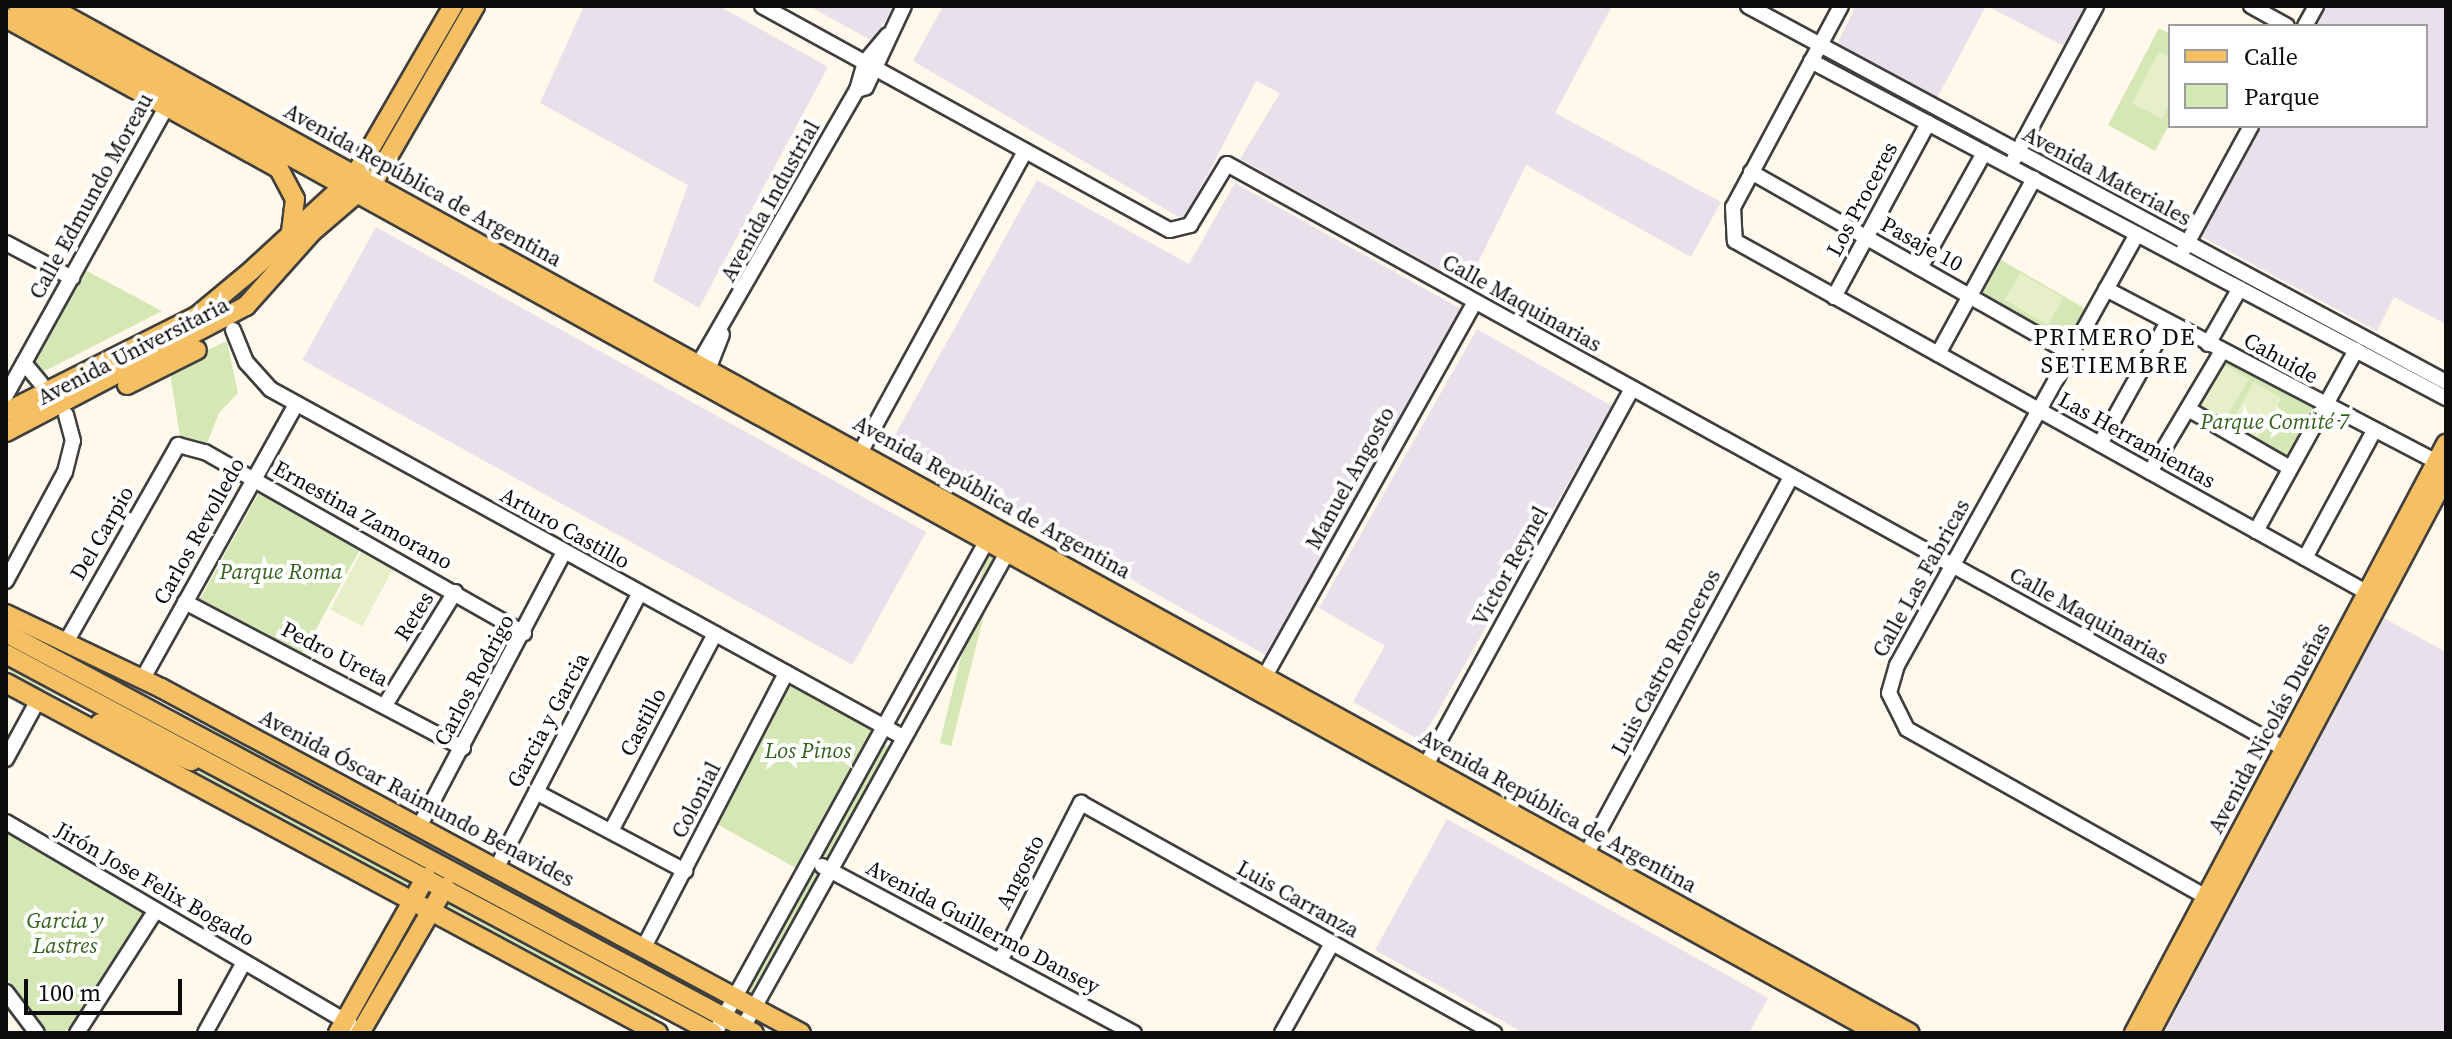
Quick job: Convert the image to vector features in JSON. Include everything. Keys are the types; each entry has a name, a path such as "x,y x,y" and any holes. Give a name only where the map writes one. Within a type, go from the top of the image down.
{"main road":[{"name":"Avenida República de Argentina","path":"18,6 170,100 258,148 357,184"},
{"name":"Avenida República de Argentina","path":"48,6 357,184 700,373 991,533 1265,676 1426,765 1583,861 1878,1033"},
{"name":"Avenida Universitaria","path":"9,424 197,316 291,232 357,184 453,6"},
{"name":"Avenida Universitaria","path":"9,424 66,415 233,330 312,232 357,184 475,6"},
{"path":"6,18 170,100"},
{"path":"258,148 290,183 291,232"},
{"path":"263,259 278,273"},
{"name":"Avenida Universitaria","path":"9,424 221,324 260,294"},
{"name":"Avenida Universitaria","path":"6,398 213,301"},
{"name":"Avenida República de Argentina","path":"700,373 861,451 991,533"},
{"name":"Avenida Nicolás Dueñas","path":"2150,1033 2442,470 2446,444"},
{"name":"Avenida República de Argentina","path":"1012,544 1583,861 1910,1033"},
{"name":"Avenida Óscar Raimundo Benavides","path":"6,614 142,680 497,867 801,1033"},
{"path":"6,633 245,759 717,1028"},
{"path":"6,654 717,1028 746,1031"},
{"path":"115,669 245,759"},
{"name":"Avenida Nicolás Dueñas","path":"2134,1033 2285,749 2332,678"},
{"path":"6,683 658,1033"},
{"path":"38,700 257,784"},
{"path":"341,1027 426,877"},
{"path":"362,1032 445,887"}],"street":[{"name":"Calle Maquinarias","path":"762,6 1025,151 1180,230 1227,164 2285,749"},
{"name":"Avenida Industrial","path":"700,373 904,6"},
{"name":"Avenida Materiales","path":"1748,6 2014,160 2183,250 2446,382"},
{"path":"1751,172 1841,6"},
{"path":"2014,160 2096,6"},
{"path":"2251,6 2283,24"},
{"path":"2306,24 2316,6"},
{"name":"Avenida Materiales","path":"1811,61 1984,153 2014,160 2034,179 2137,234 2183,250 2240,288 2446,398"},
{"name":"Calle Edmundo Moreau","path":"6,398 170,100"},
{"name":"Los Proceres","path":"1834,297 1928,123"},
{"path":"2183,250 2250,128"},
{"path":"861,451 1025,151"},
{"path":"1920,268 1984,153"},
{"name":"Pasaje 10","path":"1751,172 2070,353"},
{"name":"Las Herramientas","path":"1751,172 1728,219 1735,241 2374,597"},
{"path":"1938,354 2034,179"},
{"name":"Calle Las Fabricas","path":"2137,234 1892,674 1890,702 1899,720 2206,897"},
{"path":"6,243 72,278"},
{"path":"2150,472 2188,409 2240,288"},
{"name":"Cahuide","path":"2106,289 2442,470"},
{"name":"Manuel Angosto","path":"1265,676 1475,302"},
{"path":"2100,444 2168,322"},
{"name":"Arturo Castillo","path":"233,330 255,376 296,405 903,737"},
{"path":"2256,531 2356,350"},
{"path":"24,363 41,383"},
{"name":"Victor Reynel","path":"1426,765 1632,389"},
{"name":"Carlos Revolledo","path":"142,680 296,405"},
{"path":"2188,409 2290,468"},
{"path":"6,581 65,472 73,441 66,415"},
{"path":"2305,558 2373,433"},
{"name":"Ernestina Zamorano","path":"178,445 253,480 524,633"},
{"name":"Del Carpio","path":"65,644 178,445"},
{"name":"Luis Castro Ronceros","path":"1583,861 1791,477"},
{"path":"717,1028 991,533"},
{"path":"746,1031 755,1008 830,870 1012,544"},
{"name":"Carlos Rodrigo","path":"419,827 564,552"},
{"name":"Retes","path":"385,705 455,592"},
{"name":"Garcia y Garcia","path":"497,867 639,594"},
{"name":"Pedro Ureta","path":"185,602 463,748"},
{"name":"Castillo","path":"611,831 715,634"},
{"name":"Colonial","path":"644,947 786,673"},
{"path":"6,759 38,700"},
{"path":"536,792 685,871"},
{"name":"Luis Carranza","path":"1081,803 1494,1033"},
{"name":"Angosto","path":"1000,961 1081,803"},
{"name":"Jirón Jose Felix Bogado","path":"6,822 244,962 341,1027 362,1032"},
{"name":"Avenida Guillermo Dansey","path":"811,860 1134,1033"},
{"path":"77,1033 156,910"},
{"path":"1282,1033 1332,943"},
{"path":"205,1033 244,962"},
{"path":"6,992 37,1033"}],"shaded area":[{"path":"584,6 719,6 828,67 699,308 653,281 688,185 540,103"},
{"path":"809,6 893,6 874,42"},
{"path":"943,6 1612,6 1555,113 1721,202 1691,257 1526,165 1467,285 1240,159 1280,93 1256,81 1184,220 913,61"},
{"path":"1856,6 1986,6 1936,100 1837,44"},
{"path":"1987,6 2088,6 2066,47"},
{"path":"2327,6 2446,6 2446,324 2394,297 2377,331 2202,237 2261,128 2428,128 2428,24 2318,24"},
{"path":"1037,180 1189,264 1235,183 1461,309 1267,656 890,444"},
{"path":"376,227 926,532 852,665 302,360"},
{"path":"1477,329 1612,406 1421,741 1353,702 1385,646 1319,608"},
{"path":"2384,618 2446,652 2446,1026 2442,1033 2164,1033"},
{"path":"1447,819 1768,998 1749,1033 1524,1033 1375,950"}],"green space":[{"path":"2159,28 2168,33 2168,127 2155,151 2108,125"},
{"path":"2159,52 2168,56 2168,108 2162,119 2132,103"},
{"path":"1834,56 2014,152 2010,159 1830,65"},
{"path":"2029,159 2181,240 2176,249 2024,169"},
{"path":"1996,257 2085,308 2064,346 1974,294"},
{"path":"85,270 162,311 35,376 29,366"},
{"path":"2020,273 2063,298 2048,325 2004,300"},
{"path":"227,341 238,393 219,413 207,443 181,443 169,367"},
{"name":"Parque Comité 7","path":"2222,358 2324,412 2296,463 2195,409"},
{"path":"2221,362 2249,379 2223,424 2194,407"},
{"path":"2254,382 2282,398 2256,442 2228,426"},
{"name":"Parque Roma","path":"261,489 362,545 301,655 200,599"},
{"path":"988,549 1000,552 951,746 940,743"},
{"path":"361,552 393,569 362,626 330,609"},
{"path":"6,663 135,730 6,673"},
{"name":"Los Pinos","path":"790,684 873,730 796,868 713,822"},
{"path":"178,705 359,799 355,811 259,761"},
{"path":"115,734 191,763 417,881 409,892"},
{"path":"882,743 893,749 827,860 822,853"},
{"path":"406,825 699,983 696,990 401,835"},
{"name":"Garcia y Lastres","path":"6,827 146,913 90,1006 64,1033 48,1033 6,977"},
{"path":"812,872 823,878 754,996 747,989"},
{"path":"448,896 656,1011 655,1017 647,1020 442,911"}],"district":[{"name":"PRIMERO DE SETIEMBRE","path":"2115,351"}]}
